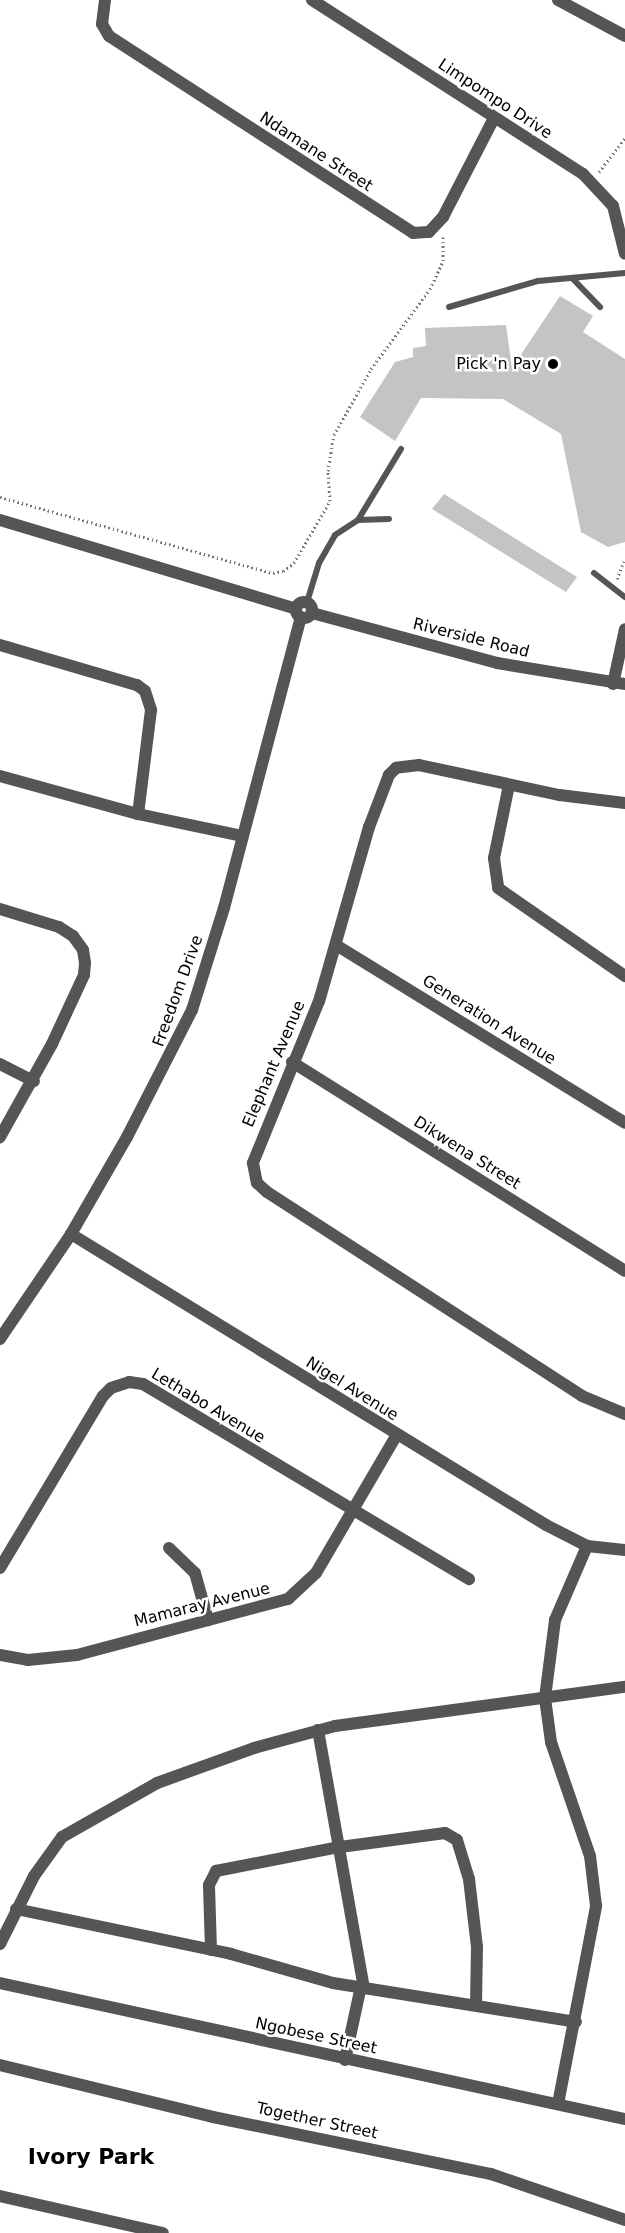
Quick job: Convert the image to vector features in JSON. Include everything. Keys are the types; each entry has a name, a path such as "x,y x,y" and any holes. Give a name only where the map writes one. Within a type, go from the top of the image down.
{"street":[{"name":"Ndamane Street","path":"105,0 102,24 109,36 404,229 429,232 443,217"},
{"name":"Limpompo Drive","path":"312,0 592,182 613,206 625,254"},
{"path":"558,0 625,36"},
{"path":"443,217 494,118"},
{"name":"Riverside Road","path":"0,520 304,610 497,663 619,684"},
{"name":"Freedom Drive","path":"0,1339 70,1234 178,1041 210,952 304,610"},
{"path":"619,684 625,629"},
{"path":"0,645 137,685 146,691 151,710 138,814"},
{"name":"Elephant Avenue","path":"625,803 509,785 419,765 396,768 382,786 319,1001 256,1149 253,1169 257,1183 407,1285 582,1396 625,1414"},
{"path":"0,776 138,814 242,836"},
{"path":"509,785 494,858 498,888 625,976"},
{"path":"0,909 59,927 73,936 83,950 84,975 33,1081 0,1137"},
{"name":"Generation Avenue","path":"336,945 625,1123"},
{"name":"Dikwena Street","path":"292,1062 625,1271"},
{"path":"0,1065 33,1081"},
{"name":"Nigel Avenue","path":"70,1234 396,1436 587,1546 625,1550"},
{"name":"Lethabo Avenue","path":"0,1568 103,1396 111,1388 129,1382 142,1384 352,1513 469,1580"},
{"name":"Mamaray Avenue","path":"0,1655 28,1660 58,1658 269,1607 304,1588 352,1513 396,1436"},
{"path":"558,2104 592,1936 595,1880 551,1742 545,1698 555,1620 587,1546"},
{"path":"169,1548 195,1573 208,1620"},
{"path":"0,1944 16,1909 47,1855 84,1822 158,1783 195,1768 318,1730 625,1687"},
{"path":"318,1730 363,1987 345,2060"},
{"path":"211,1950 209,1885 212,1874 340,1847 445,1833 457,1840 474,1914 476,2005"},
{"path":"16,1909 211,1950 310,1978 576,2022"},
{"name":"Ngobese Street","path":"0,1983 345,2060 625,2119"},
{"name":"Together Street","path":"0,2066 213,2117 491,2174 625,2220"},
{"path":"0,2196 163,2233"}],"lane":[{"path":"449,307 519,285 625,273"},
{"path":"573,279 600,307"},
{"path":"304,610 327,547 335,535 358,520 400,449"},
{"path":"358,520 390,519"},
{"path":"594,573 625,597"}],"path":[{"path":"592,182 625,138"},
{"path":"0,497 273,573 283,571 294,563 330,501 328,471 334,435 371,369 430,290 443,261 443,217"},
{"path":"614,588 624,561"}],"building":[{"path":"560,296 593,316 583,332 625,359 625,542 608,547 581,532 561,434 503,399 421,398 395,441 360,417 395,362 413,357 413,348 426,346 425,328 506,325 512,368"},
{"path":"444,494 577,577 566,592 432,509"}],"place":[{"name":"Pick 'n Pay","path":"553,364"}],"district":[{"name":"Ivory Park","path":"91,2157"}]}
